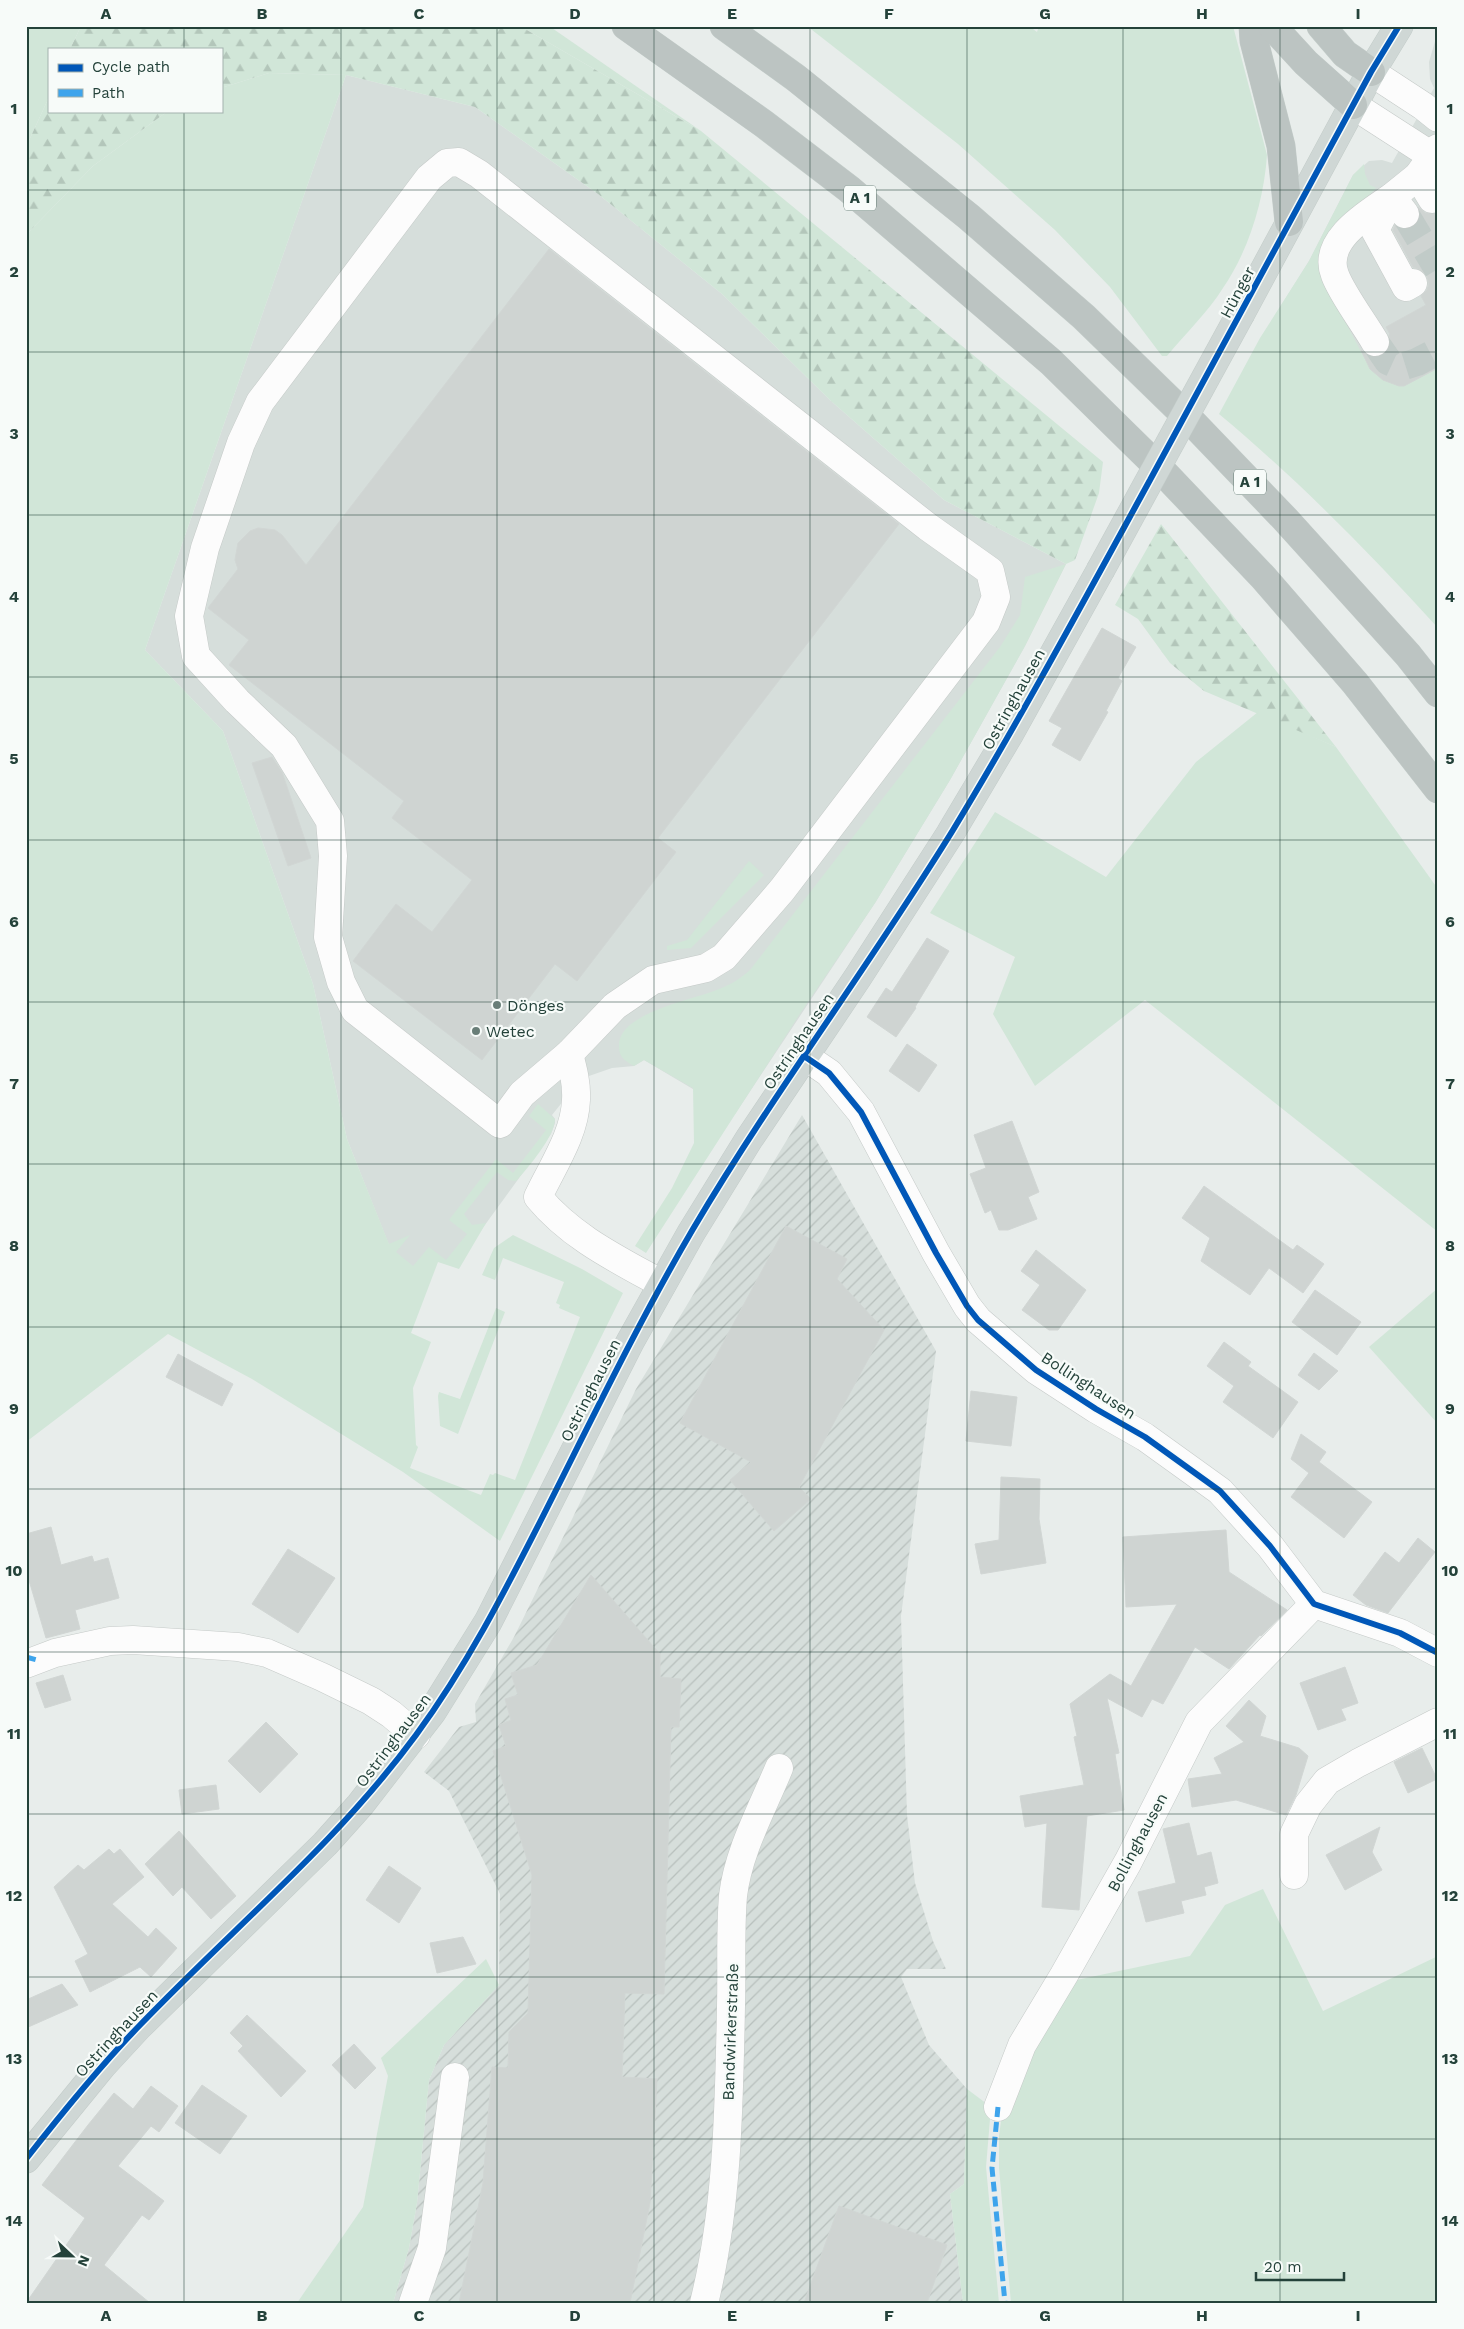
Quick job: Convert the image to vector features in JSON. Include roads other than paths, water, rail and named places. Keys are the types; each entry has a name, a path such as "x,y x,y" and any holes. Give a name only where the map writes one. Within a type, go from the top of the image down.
{"highway":[{"name":"A 1","path":"626,26 764,124 849,189 930,256 1051,362 1163,472 1263,578 1355,683 1438,789"},
{"name":"A 1","path":"724,26 796,78 969,217 1084,317 1190,420 1286,519 1408,655 1438,693"},
{"path":"1253,26 1254,41 1281,146 1289,222"},
{"path":"1272,26 1306,63 1353,105"},
{"path":"1321,26 1345,54 1370,72"}],"main road":[{"name":"Hünger","path":"1100,571 1370,72 1399,26"},
{"name":"Ostringhausen","path":"26,2159 96,2074 138,2027 325,1844 360,1805 416,1735 454,1680 488,1622 625,1351 662,1284 723,1180 950,834 1006,740 1100,571"}],"street":[{"path":"1370,72 1423,106 1438,118"},
{"path":"1353,105 1431,168 1375,230 1406,287 1413,283"},
{"path":"459,162 479,174 928,527 990,571 996,597 986,622 782,890 724,957 706,968 653,980 615,1006 569,1054 522,1094 500,1124 355,1010 341,982 328,937 333,856 330,821 284,746 237,701 196,656 189,616 205,548 241,442 260,402 429,178 447,163 459,162"},
{"path":"1376,342 1334,275 1332,260 1335,249 1343,236 1358,220 1399,205"},
{"path":"569,1054 575,1080 576,1100 572,1125 538,1197 554,1216 582,1239 662,1284"},
{"name":"Bollinghausen","path":"804,1056 829,1073 861,1112 936,1253 967,1306 978,1320 1036,1370 1096,1409 1145,1437 1220,1491 1270,1546 1314,1604 1198,1722 1128,1862 1022,2045 998,2107"},
{"path":"1314,1604 1400,1634 1438,1653"},
{"path":"26,1664 55,1653 110,1641 133,1640 238,1647 267,1653 371,1701 391,1714 416,1735"},
{"path":"1294,1875 1294,1834 1308,1806 1327,1781 1438,1722"},
{"name":"Bandwirkerstraße","path":"704,2303 719,2221 725,2150 730,2075 734,1896 741,1860 779,1768"},
{"path":"413,2303 432,2248 455,2077"}],"tunnel":[{"path":"1405,214 1438,269"},
{"path":"1375,342 1388,361 1401,367 1417,362 1438,351"}],"place":[{"name":"Dönges","path":"497,1005"},
{"name":"Wetec","path":"476,1031"}]}
